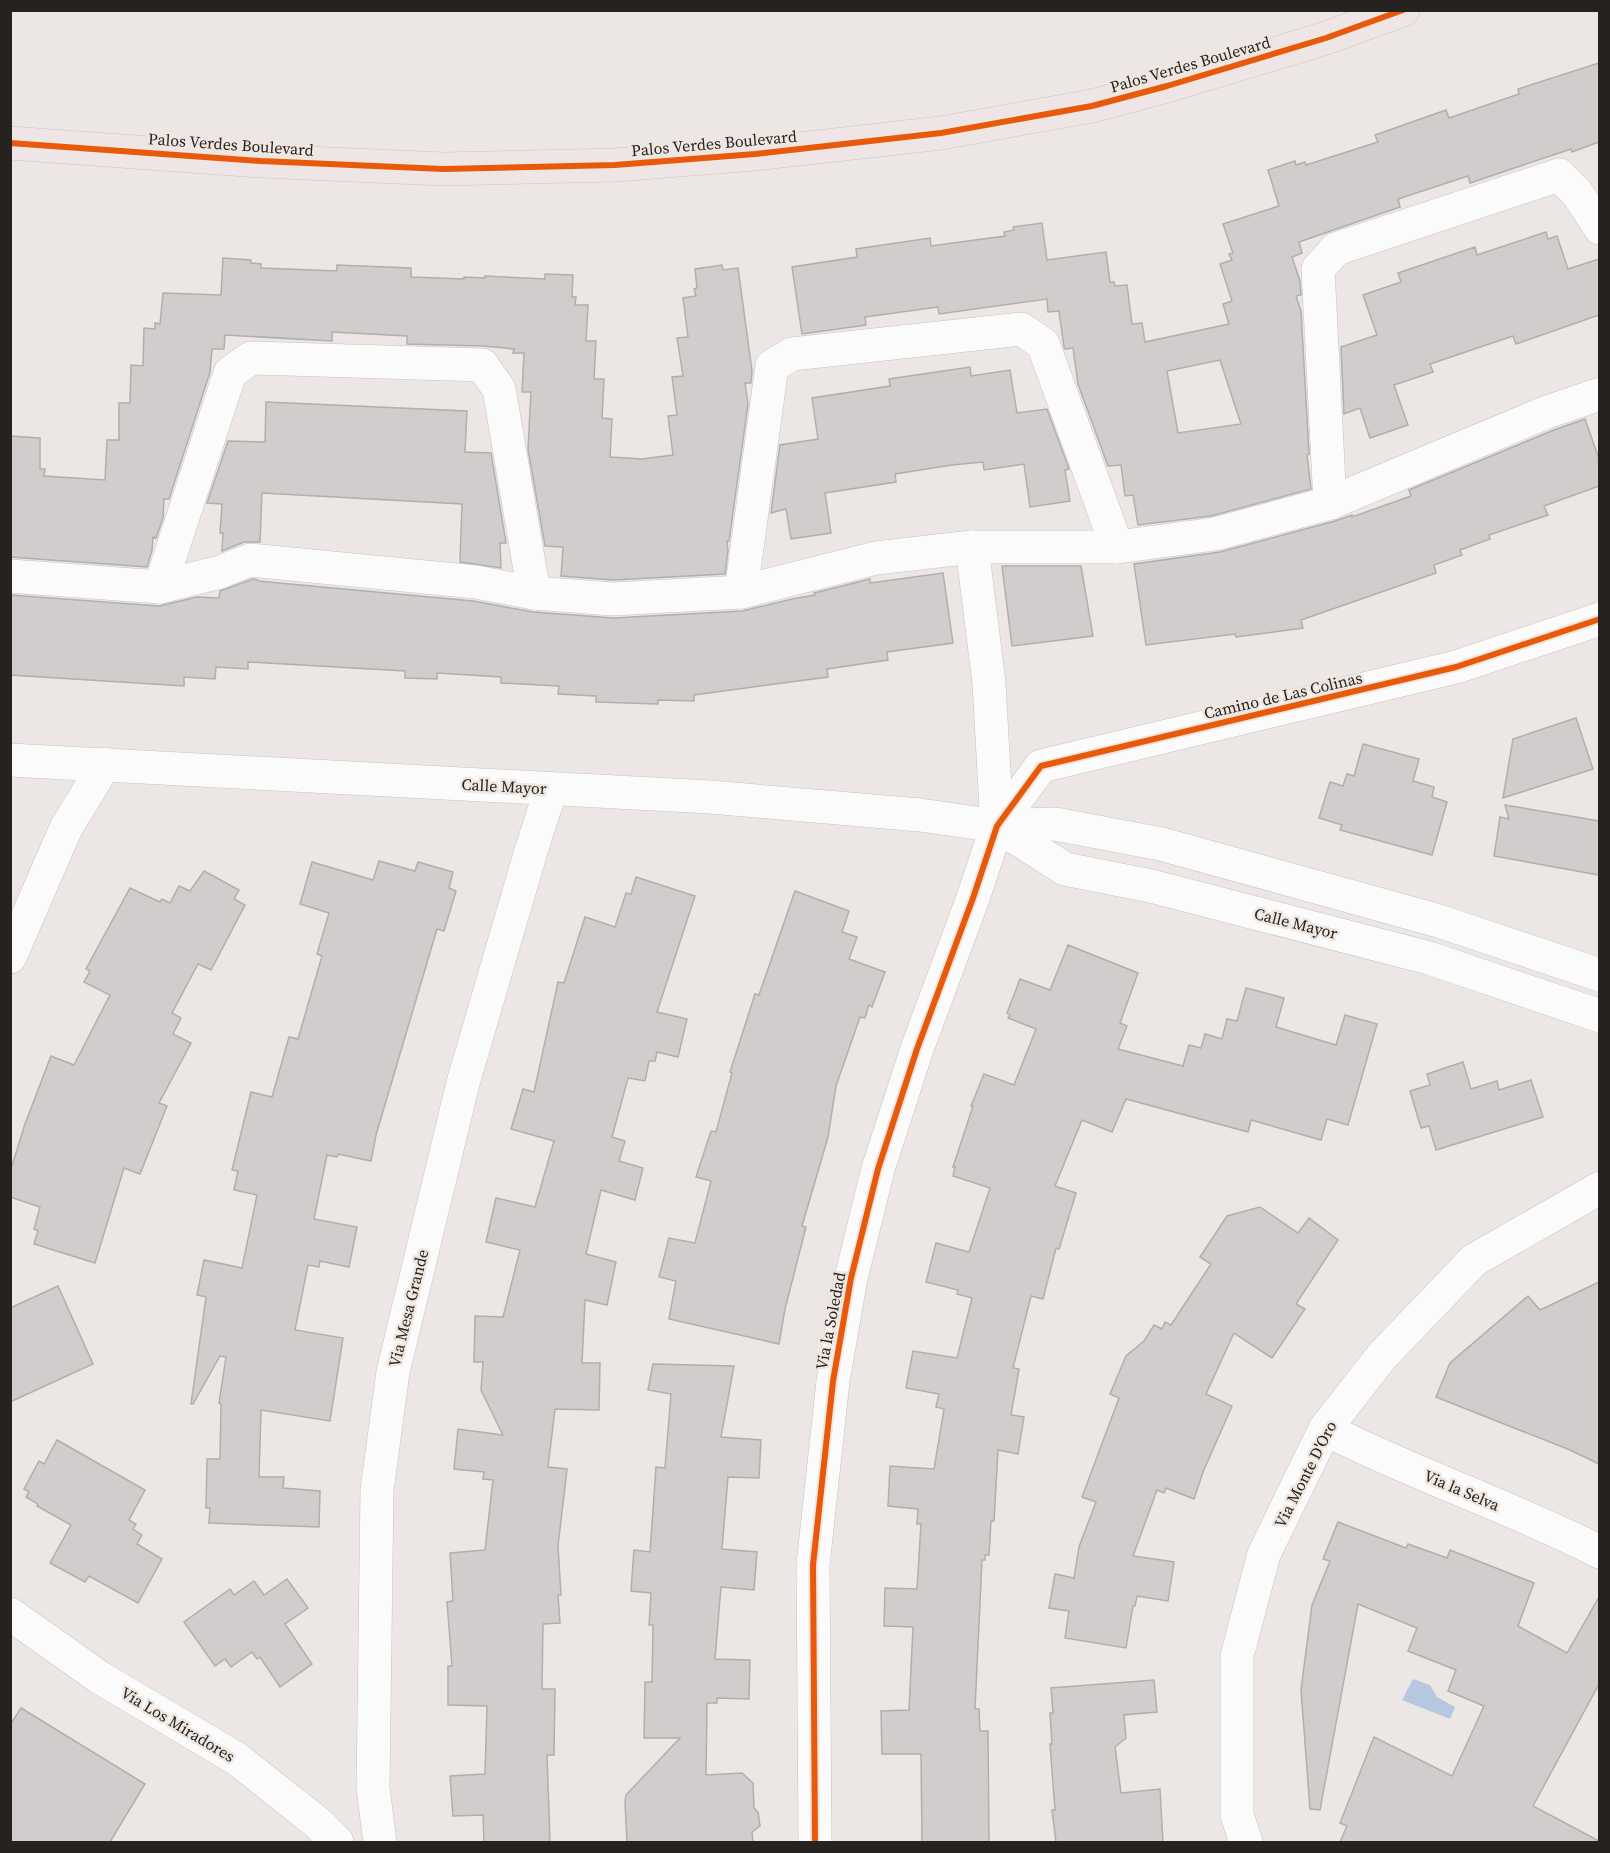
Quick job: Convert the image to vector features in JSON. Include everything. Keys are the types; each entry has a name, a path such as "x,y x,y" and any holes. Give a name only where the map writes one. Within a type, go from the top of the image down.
{"main road":[{"name":"Palos Verdes Boulevard","path":"10,143 261,162 443,169 615,165 755,154 941,133 1092,106 1326,38 1403,10"}],"street":[{"path":"1330,503 1318,269 1336,249 1559,175 1577,193 1599,228"},
{"path":"741,592 772,366 792,354 1021,329 1043,344 1117,547"},
{"path":"160,587 230,373 251,358 482,365 499,389 534,593"},
{"path":"10,576 160,587 220,572 250,560 476,582 534,593 613,599 741,592 876,558 972,547 1117,547 1215,534 1330,503 1547,412 1599,394"},
{"path":"972,547 989,682 997,826"},
{"name":"Camino de Las Colinas","path":"997,826 1041,766 1456,667 1599,619"},
{"name":"Calle Mayor","path":"10,760 710,797 920,815 997,826 1054,824 1161,844 1439,921 1599,975"},
{"path":"10,957 66,828 105,764"},
{"name":"Via Mesa Grande","path":"380,1842 373,1788 376,1490 393,1372 463,1083 551,789"},
{"name":"Calle Mayor","path":"997,826 1065,868 1151,886 1429,958 1599,1016"},
{"name":"Via la Soledad","path":"815,1842 813,1565 833,1381 847,1301 878,1169 917,1049 997,826"},
{"name":"Via Monte D'Oro","path":"1246,1842 1237,1815 1237,1656 1264,1554 1325,1429 1382,1356 1474,1260 1599,1188"},
{"name":"Via la Selva","path":"1325,1429 1370,1452 1552,1527 1599,1552"},
{"name":"Via Los Miradores","path":"10,1614 99,1677 237,1759 319,1824 337,1842"}],"water":[{"path":"1413,1679 1430,1685 1437,1697 1455,1707 1450,1719 1402,1700"}],"building":[{"path":"1599,63 1599,142 1572,152 1571,149 1470,183 1468,176 1398,199 1400,207 1299,242 1302,253 1292,257 1300,281 1301,295 1296,296 1301,311 1309,454 1307,455 1311,489 1211,516 1138,525 1133,495 1125,496 1121,465 1108,466 1078,384 1073,348 1065,349 1064,347 1059,311 1048,312 1047,299 939,314 938,307 865,317 866,325 802,334 792,267 857,257 856,249 930,238 931,246 1005,236 1004,232 1014,230 1013,227 1042,223 1047,260 1106,252 1110,282 1114,282 1115,286 1127,285 1132,324 1142,323 1145,342 1229,324 1223,304 1232,301 1220,264 1232,260 1229,254 1233,253 1223,224 1279,206 1268,170 1295,161 1296,165 1305,162 1306,165 1378,142 1375,135 1446,110 1449,118 1519,94 1518,89","holes":["1220,360 1241,424 1178,433 1167,371"]},
{"path":"1546,232 1548,239 1557,236 1568,269 1599,259 1599,315 1516,344 1513,336 1430,364 1433,372 1394,385 1408,425 1370,438 1360,408 1344,414 1341,347 1377,335 1363,295 1401,282 1398,273 1475,247 1477,255"},
{"path":"223,258 251,260 251,263 261,264 261,268 337,271 337,265 411,268 411,277 464,279 464,277 485,278 485,276 545,279 545,274 573,275 572,297 576,297 575,305 588,305 586,341 596,341 594,379 604,379 602,418 612,419 610,457 642,459 673,455 668,416 677,415 672,377 683,376 677,338 688,337 683,298 696,296 695,269 722,265 723,270 738,268 752,371 751,383 745,383 748,404 729,541 727,541 725,574 613,580 561,576 563,547 545,546 528,449 531,392 522,392 524,353 513,353 514,349 483,346 407,344 407,336 332,332 332,341 225,335 224,349 212,349 210,372 169,499 164,499 163,518 156,538 153,537 147,567 10,557 10,436 40,438 40,469 45,469 44,476 105,480 107,440 119,440 119,403 130,403 131,365 143,366 144,328 155,329 155,323 160,324 163,293 221,295"},
{"path":"970,367 971,376 1010,370 1017,413 1047,409 1069,469 1065,470 1070,501 1030,507 1024,464 984,470 983,462 952,465 895,474 896,482 825,493 831,533 791,539 786,509 771,513 780,445 818,439 812,398 890,386 889,379"},
{"path":"266,402 467,411 465,452 491,453 506,543 500,543 501,568 460,562 462,504 262,493 260,542 244,542 222,551 223,533 220,533 222,504 207,503 228,441 265,442"},
{"path":"1585,419 1599,459 1599,486 1544,506 1548,515 1489,535 1490,539 1460,550 1462,555 1434,565 1436,573 1301,620 1303,628 1146,645 1134,564 1220,552 1352,515 1352,517 1411,496 1409,490"},
{"path":"1002,566 1081,566 1093,636 1012,646"},
{"path":"943,573 953,643 887,652 888,660 827,669 828,677 694,695 694,701 658,700 658,704 596,702 596,696 558,694 559,686 501,683 501,677 437,673 437,679 405,678 405,671 248,662 248,669 216,667 215,679 184,677 184,686 10,675 10,595 159,606 197,597 219,598 220,591 253,579 473,601 533,612 614,618 742,611 815,595 814,593 870,579 870,583"},
{"path":"1576,718 1593,769 1503,798 1513,739"},
{"path":"1363,744 1419,759 1413,781 1434,787 1432,797 1447,802 1432,855 1340,830 1342,825 1319,818 1330,782 1343,786 1347,774 1354,776"},
{"path":"1505,805 1599,821 1599,875 1494,856 1500,817 1509,819"},
{"path":"379,861 415,871 418,862 453,872 449,888 456,891 444,931 437,929 376,1135 371,1161 338,1154 337,1157 327,1155 314,1219 357,1227 349,1267 320,1261 319,1267 308,1265 295,1330 343,1338 330,1421 261,1410 259,1477 284,1477 283,1488 320,1491 319,1527 209,1523 210,1508 206,1508 207,1459 220,1459 221,1404 219,1403 226,1357 220,1356 191,1404 206,1297 197,1295 204,1260 242,1268 257,1195 234,1190 238,1171 232,1170 251,1092 272,1097 289,1037 298,1039 322,956 317,954 329,913 300,904 312,862 373,880"},
{"path":"204,871 239,890 234,899 245,905 211,970 198,964 172,1013 181,1018 173,1034 191,1043 159,1103 167,1106 140,1174 124,1168 95,1263 34,1244 38,1231 34,1229 40,1207 10,1197 10,1172 25,1124 51,1056 74,1065 110,995 84,982 90,971 86,969 130,888 160,902 162,899 170,903 179,886 190,891"},
{"path":"636,877 695,896 657,1012 687,1019 678,1057 657,1052 655,1061 649,1061 645,1081 628,1078 612,1137 625,1141 619,1161 643,1168 635,1200 601,1190 586,1254 616,1262 607,1305 585,1300 582,1363 600,1363 599,1410 555,1409 548,1467 567,1469 558,1546 560,1623 543,1624 542,1689 555,1689 554,1755 547,1755 550,1842 484,1842 483,1815 453,1816 450,1776 485,1774 487,1706 448,1705 448,1666 452,1666 447,1602 453,1601 450,1553 485,1550 493,1480 483,1479 484,1472 454,1469 458,1429 503,1435 481,1390 483,1362 474,1362 475,1316 503,1317 520,1250 486,1242 496,1198 535,1207 554,1141 511,1129 523,1089 534,1092 558,982 564,983 585,917 615,927 626,893 631,894"},
{"path":"795,891 849,911 842,932 857,937 849,959 885,972 872,1007 869,1005 865,1018 860,1017 836,1086 828,1137 802,1226 806,1227 785,1309 779,1344 669,1319 676,1281 659,1277 669,1238 695,1243 711,1181 696,1177 711,1131 716,1132 732,1073 730,1072 755,994 759,995"},
{"path":"1068,945 1138,973 1120,1023 1127,1026 1118,1049 1183,1066 1189,1045 1201,1048 1205,1034 1222,1039 1227,1019 1237,1021 1246,988 1284,998 1276,1027 1336,1045 1345,1015 1377,1024 1348,1125 1327,1119 1321,1140 1251,1120 1248,1132 1126,1099 1112,1132 1082,1120 1055,1186 1076,1193 1059,1249 1056,1248 1043,1299 1031,1296 1013,1368 1019,1369 1011,1415 1024,1417 1018,1454 998,1450 994,1521 991,1521 989,1555 985,1555 985,1560 982,1560 975,1709 979,1709 980,1731 988,1731 989,1842 922,1842 921,1754 882,1754 881,1711 909,1710 913,1627 884,1626 885,1588 917,1589 921,1524 917,1524 918,1509 888,1506 890,1466 934,1469 944,1409 936,1407 939,1394 906,1388 913,1351 957,1358 972,1298 957,1294 958,1290 926,1282 936,1243 969,1252 990,1188 953,1176 955,1167 953,1167 973,1106 971,1106 984,1074 1014,1085 1036,1029 1008,1018 1010,1015 1007,1013 1020,979 1050,990"},
{"path":"1463,1062 1471,1089 1497,1081 1499,1090 1531,1080 1543,1117 1436,1150 1429,1126 1421,1128 1410,1091 1430,1085 1427,1074"},
{"path":"1260,1207 1298,1233 1309,1218 1338,1240 1296,1304 1305,1309 1272,1358 1234,1333 1206,1394 1232,1406 1203,1472 1194,1499 1166,1488 1164,1493 1157,1490 1133,1556 1174,1562 1168,1601 1137,1596 1135,1606 1133,1606 1126,1648 1065,1638 1069,1611 1049,1608 1055,1574 1074,1578 1079,1547 1096,1502 1082,1497 1119,1398 1110,1394 1126,1356 1144,1341 1154,1325 1162,1329 1165,1322 1171,1325 1211,1264 1200,1257 1227,1216"},
{"path":"1599,1282 1599,1464 1570,1450 1436,1397 1450,1363 1528,1296 1540,1310"},
{"path":"58,1286 93,1364 10,1402 10,1308"},
{"path":"653,1364 734,1366 721,1437 761,1440 759,1478 728,1477 722,1549 757,1552 754,1590 721,1587 715,1659 750,1660 749,1699 717,1698 717,1703 707,1703 706,1775 742,1773 753,1783 754,1808 758,1812 760,1826 752,1832 753,1842 627,1842 626,1795 680,1738 644,1738 645,1682 652,1682 653,1625 649,1625 651,1593 631,1591 634,1550 650,1552 656,1467 665,1468 671,1394 648,1390"},
{"path":"57,1440 145,1490 129,1520 136,1524 133,1529 142,1535 137,1544 162,1559 138,1603 89,1576 85,1582 50,1563 71,1525 37,1506 38,1504 26,1497 29,1492 24,1489 39,1461 44,1464"},
{"path":"1338,1522 1406,1548 1408,1544 1447,1558 1450,1550 1534,1583 1518,1626 1567,1653 1599,1597 1599,1684 1533,1806 1599,1842 1340,1842 1347,1826 1340,1823 1374,1737 1452,1776 1484,1706 1448,1691 1456,1670 1408,1651 1417,1628 1358,1604 1320,1810 1310,1809 1301,1690 1312,1605 1330,1561 1323,1559"},
{"path":"287,1579 308,1608 285,1624 312,1664 280,1687 260,1657 257,1659 252,1652 231,1667 225,1659 215,1666 184,1622 230,1589 234,1595 254,1581 264,1595"},
{"path":"1154,1680 1157,1712 1124,1715 1126,1738 1115,1747 1121,1793 1160,1789 1163,1842 1056,1842 1052,1810 1055,1810 1050,1744 1052,1744 1050,1713 1053,1713 1051,1688"},
{"path":"21,1708 145,1784 110,1842 10,1842 10,1725"}],"cycle path":[{"path":"10,143 261,161 443,169 615,165 755,154 941,133 1092,106 1326,38 1403,10"},
{"path":"815,1842 813,1565 833,1381 851,1278 878,1169 917,1049 997,826 1041,766 1456,667 1600,619"}]}
